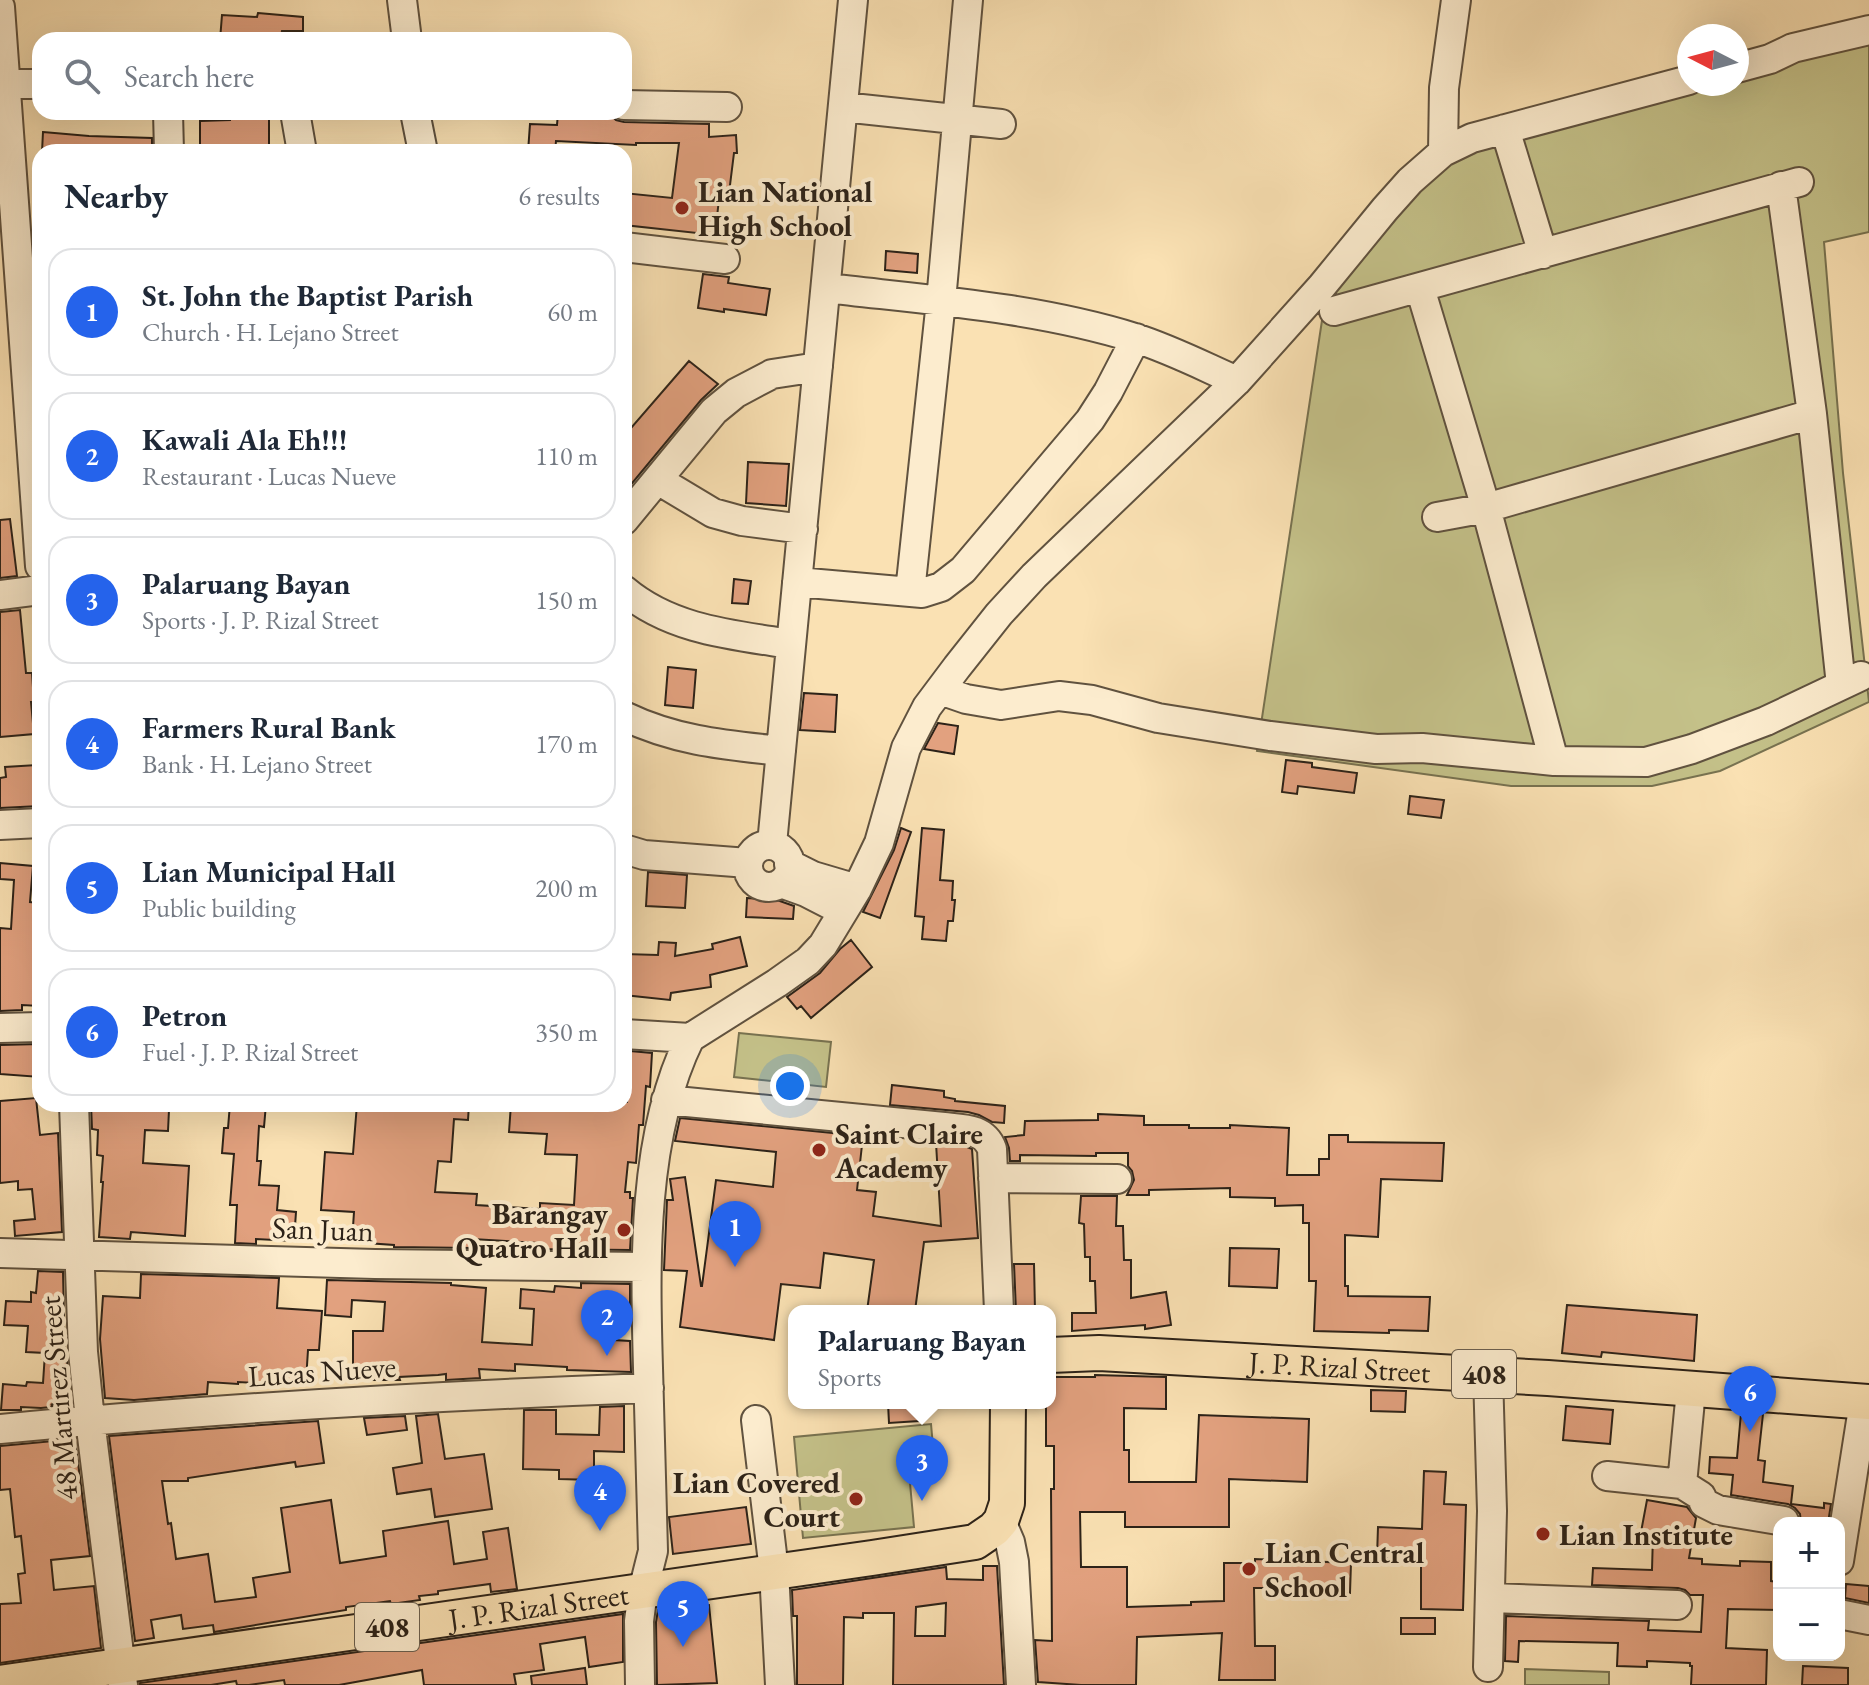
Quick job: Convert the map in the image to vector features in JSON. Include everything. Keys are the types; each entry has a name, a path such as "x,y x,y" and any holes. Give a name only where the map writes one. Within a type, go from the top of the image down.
{"main road":[{"name":"J. P. Rizal Street","path":"1056,1355 1099,1353 1488,1374 1866,1402"},
{"path":"1001,1521 1007,1503 1008,1409"},
{"name":"J. P. Rizal Street","path":"0,1683 122,1675 643,1591 975,1542 1001,1521"}],"street":[{"path":"402,0 406,32"},
{"path":"850,900 813,876 780,864 756,849 748,863 748,870 755,881 767,887 780,864 781,751 853,0"},
{"path":"910,592 941,301 968,0"},
{"path":"1443,152 1444,88 1456,0"},
{"path":"0,7 12,341 32,502"},
{"path":"1749,65 1793,48 1869,30"},
{"path":"3,67 32,80"},
{"path":"640,1685 639,1621 653,1551 645,1267 653,1173 666,1100 678,1061 690,1038 777,983 808,961 823,945 879,843 906,748 927,707 940,690 1034,576 1237,381 1410,181 1443,152 1472,138 1677,83"},
{"path":"632,105 727,107"},
{"path":"843,107 1001,124"},
{"path":"168,120 169,144"},
{"path":"296,120 301,144"},
{"path":"417,120 421,144"},
{"path":"1505,129 1543,254"},
{"path":"940,690 966,699 1001,705 1059,696 1092,700 1158,718 1376,749 1422,748 1554,761 1646,762 1692,749 1766,721 1851,680 1812,414 1790,184 1334,311"},
{"path":"632,248 725,259"},
{"path":"826,288 1061,319 1136,338 1237,381"},
{"path":"1420,288 1486,508 1554,761"},
{"path":"797,582 922,593 941,587 963,570 1090,420 1136,338"},
{"path":"632,511 714,411 736,393 772,374 818,367"},
{"path":"1437,517 1486,508 1812,414"},
{"path":"658,480 713,513 742,521 803,529"},
{"path":"0,595 32,591"},
{"path":"632,596 648,608 678,622 719,633 791,644"},
{"path":"632,719 660,731 705,743 781,751"},
{"path":"0,825 32,823"},
{"path":"632,851 748,863"},
{"path":"0,1028 32,1027"},
{"path":"632,1034 690,1038"},
{"path":"666,1100 967,1129 982,1133 992,1149 999,1305"},
{"name":"48 Martirez Street","path":"74,1112 83,1352 122,1675"},
{"path":"993,1178 1117,1179"},
{"name":"San Juan","path":"0,1253 375,1264 645,1267"},
{"path":"1488,1374 1492,1511 1488,1667"},
{"name":"Lucas Nueve","path":"0,1429 400,1399 649,1388"},
{"path":"1682,1484 1691,1390"},
{"path":"1845,1526 1866,1402"},
{"path":"756,1420 774,1571 780,1685"},
{"path":"1607,1476 1682,1484 1701,1496 1704,1503 1718,1510 1773,1519"},
{"path":"1001,1521 1013,1552 1021,1685"},
{"path":"1490,1598 1677,1605"},
{"path":"1845,1615 1869,1620"}],"shaded area":[{"path":"1869,39 1869,232 1824,242 1843,473 1869,702 1720,771 1652,786 1511,786 1257,751 1326,294 1412,192 1460,152 1677,90 1677,96 1749,96 1749,71"},
{"path":"739,1033 831,1042 826,1087 734,1077"},
{"name":"Lian Covered Court","path":"931,1424 935,1469 909,1472 914,1527 803,1538 794,1437"},
{"path":"1525,1669 1609,1672 1609,1685 1525,1685"}],"building":[{"path":"258,13 303,17 303,31 221,32 222,15 257,17"},
{"path":"269,120 269,144 200,144 200,121"},
{"path":"557,120 709,124 709,137 736,135 737,153 734,153 728,201 719,199 715,235 632,226 632,194 672,198 679,143 636,145 556,141 556,144 529,144 530,124 557,125"},
{"path":"43,132 152,138 152,144 42,144"},
{"path":"886,251 918,254 917,273 885,270"},
{"path":"703,274 729,277 728,283 770,289 766,315 698,308"},
{"path":"689,361 718,384 632,483 632,427"},
{"path":"748,462 789,464 786,506 746,503"},
{"path":"10,519 17,576 0,578 0,520"},
{"path":"734,579 751,581 748,604 732,603"},
{"path":"20,610 26,673 32,673 32,734 0,737 0,612"},
{"path":"668,667 696,670 693,708 665,705"},
{"path":"804,693 837,695 835,732 800,730"},
{"path":"938,723 958,726 954,754 924,749"},
{"path":"1286,760 1357,773 1354,793 1298,786 1297,794 1282,792"},
{"path":"32,765 32,806 0,808 0,778 6,777 5,767"},
{"path":"1410,796 1444,800 1441,818 1408,814"},
{"path":"901,828 911,832 880,918 863,912 894,850"},
{"path":"922,828 944,830 940,880 953,881 952,900 955,900 953,921 948,921 946,941 922,939 924,917 915,916"},
{"path":"0,863 32,866 32,1006 22,1005 22,1010 0,1011 0,928 11,929 14,880 0,879"},
{"path":"648,872 687,875 685,908 646,906"},
{"path":"747,898 777,900 794,906 793,919 746,917"},
{"path":"740,937 747,966 710,975 711,987 671,993 670,1000 632,996 632,954 658,955 659,942 676,943 675,956 713,949 712,944"},
{"path":"851,940 872,967 811,1018 801,1006 797,1009 787,997 820,973"},
{"path":"32,1044 32,1076 0,1074 0,1045"},
{"path":"632,1051 652,1053 650,1087 646,1086 636,1163 628,1162 625,1192 630,1192 630,1198 633,1198 630,1250 537,1249 538,1243 473,1239 473,1248 394,1247 352,1242 354,1212 321,1210 325,1152 353,1154 356,1112 468,1112 468,1120 454,1119 451,1162 438,1161 435,1192 477,1194 476,1205 540,1209 540,1203 574,1205 577,1155 545,1154 547,1134 509,1132 510,1112 632,1112"},
{"path":"892,1085 944,1091 944,1097 955,1101 1005,1106 1004,1123 992,1122 968,1112 890,1105"},
{"path":"32,1098 32,1112 38,1112 40,1135 58,1133 62,1232 15,1236 14,1221 35,1219 32,1189 18,1190 18,1181 0,1183 0,1101"},
{"path":"91,1112 169,1112 168,1131 145,1130 143,1163 189,1166 185,1236 131,1232 130,1239 99,1237 103,1156 97,1155 98,1130 92,1129"},
{"path":"229,1112 265,1112 264,1127 259,1126 259,1185 279,1186 277,1210 296,1212 294,1241 256,1239 256,1244 235,1243 237,1205 230,1205 234,1154 222,1153 224,1128 228,1128"},
{"path":"1098,1114 1144,1116 1144,1125 1289,1128 1287,1175 1319,1175 1319,1159 1329,1159 1329,1135 1348,1135 1348,1142 1444,1143 1442,1181 1381,1179 1378,1237 1345,1235 1345,1286 1348,1286 1348,1296 1430,1297 1428,1331 1314,1331 1316,1281 1309,1281 1309,1223 1303,1223 1303,1205 1275,1206 1275,1198 1230,1197 1230,1188 1149,1190 1149,1195 1127,1195 1134,1180 1128,1166 1128,1153 1096,1153 1096,1156 1020,1155 1020,1161 1010,1161 1005,1137 1024,1135 1025,1121 1098,1120"},
{"path":"680,1118 863,1136 857,1190 876,1192 873,1216 941,1226 936,1143 967,1147 972,1149 978,1238 924,1242 916,1305 868,1305 874,1260 824,1253 820,1288 781,1284 774,1340 680,1327 687,1271 664,1270 667,1200 673,1200 670,1179 685,1177 702,1286 716,1180 773,1187 776,1152 675,1141"},
{"path":"1081,1196 1117,1196 1116,1226 1123,1226 1124,1260 1131,1260 1131,1298 1166,1292 1171,1325 1145,1329 1145,1325 1072,1331 1072,1313 1096,1313 1095,1281 1090,1281 1090,1257 1085,1257 1084,1224 1079,1223"},
{"path":"1230,1248 1279,1249 1277,1288 1229,1286"},
{"path":"1014,1264 1034,1264 1035,1305 1016,1305"},
{"path":"38,1271 63,1272 65,1362 71,1405 1,1410 3,1384 26,1386 27,1382 43,1383 45,1353 26,1352 28,1326 4,1325 6,1301 31,1302 31,1292 36,1293"},
{"path":"141,1274 279,1278 277,1308 322,1311 319,1350 308,1350 306,1381 276,1379 275,1384 208,1382 207,1394 134,1400 105,1398 100,1339 103,1296 140,1298"},
{"path":"327,1280 451,1283 486,1288 482,1342 532,1345 534,1309 520,1308 521,1289 554,1292 555,1286 581,1288 581,1283 630,1284 630,1311 616,1310 614,1340 630,1341 631,1372 567,1370 567,1367 515,1364 515,1371 479,1369 480,1378 446,1380 446,1374 399,1377 400,1380 353,1380 353,1331 383,1331 385,1302 352,1300 351,1317 325,1315"},
{"path":"1567,1305 1697,1315 1694,1361 1602,1352 1601,1357 1562,1353"},
{"path":"1056,1377 1166,1377 1166,1409 1124,1408 1124,1450 1129,1450 1129,1482 1196,1482 1199,1415 1309,1419 1307,1482 1229,1479 1229,1527 1125,1527 1125,1512 1080,1512 1081,1567 1127,1567 1127,1607 1224,1601 1224,1563 1255,1563 1255,1559 1351,1563 1350,1593 1254,1588 1255,1646 1275,1646 1275,1680 1219,1680 1222,1633 1137,1637 1136,1685 1038,1682 1035,1640 1052,1641 1051,1489 1054,1489 1054,1446 1046,1446 1046,1409 1056,1409"},
{"path":"1371,1390 1406,1391 1405,1412 1371,1411"},
{"path":"624,1406 624,1452 594,1451 594,1480 559,1479 559,1470 523,1469 524,1410 556,1410 556,1434 599,1435 600,1407"},
{"path":"1566,1406 1613,1410 1610,1444 1563,1440"},
{"path":"888,1409 918,1409 919,1421 889,1423"},
{"path":"1741,1413 1763,1414 1758,1460 1765,1461 1763,1482 1793,1486 1791,1504 1824,1508 1824,1503 1831,1504 1829,1517 1800,1517 1788,1504 1731,1495 1733,1475 1709,1473 1710,1457 1737,1458"},
{"path":"438,1414 445,1459 484,1454 492,1509 435,1517 431,1489 397,1494 393,1468 422,1463 416,1416"},
{"path":"405,1416 407,1430 367,1435 364,1418"},
{"path":"318,1421 324,1463 296,1467 295,1462 188,1478 188,1481 162,1481 176,1559 208,1554 215,1602 256,1597 253,1578 290,1572 281,1508 331,1500 340,1563 386,1556 383,1531 448,1521 454,1564 487,1559 483,1532 508,1528 517,1589 491,1592 490,1584 438,1591 438,1594 419,1596 420,1600 346,1607 346,1610 214,1632 213,1625 183,1629 181,1615 151,1620 154,1638 135,1641 109,1436"},
{"path":"75,1439 90,1556 51,1560 54,1590 94,1586 101,1648 0,1663 0,1604 21,1603 18,1574 25,1573 21,1536 15,1537 10,1489 0,1490 0,1446"},
{"path":"1424,1471 1446,1472 1444,1504 1466,1505 1463,1610 1421,1609 1421,1558 1377,1557 1378,1527 1422,1529"},
{"path":"1647,1500 1687,1507 1696,1518 1689,1558 1702,1559 1702,1564 1740,1566 1740,1561 1771,1562 1773,1610 1728,1609 1726,1648 1767,1650 1766,1685 1691,1685 1690,1663 1647,1661 1647,1667 1617,1666 1618,1643 1519,1641 1518,1662 1505,1661 1506,1616 1649,1621 1648,1630 1701,1632 1703,1595 1690,1595 1678,1588 1592,1585 1593,1568 1652,1570 1653,1534 1641,1532"},
{"path":"746,1507 751,1544 673,1554 669,1517"},
{"path":"983,1566 997,1566 1004,1685 893,1685 894,1613 863,1613 863,1618 844,1617 843,1685 797,1685 797,1616 793,1616 792,1590 946,1567 947,1579 983,1580","holes":["946,1603 945,1636 915,1636 916,1607"]},
{"path":"1846,1584 1869,1586 1869,1603 1845,1598"},
{"path":"709,1605 717,1683 657,1685 658,1610"},
{"path":"623,1614 623,1662 589,1667 585,1637 540,1644 544,1670 514,1674 516,1685 424,1685 422,1670 339,1685 285,1685 284,1680 249,1685 237,1685 236,1681 211,1685 140,1685 140,1683"},
{"path":"1401,1618 1435,1618 1435,1634 1401,1634"},
{"path":"1803,1666 1848,1668 1848,1685 1802,1685"},
{"path":"585,1668 587,1685 532,1685 531,1676"}],"place":[{"name":"Lian National High School","path":"682,208"},
{"name":"Saint Claire Academy","path":"819,1150"},
{"name":"Barangay Quatro Hall","path":"624,1230"},
{"name":"St. John the Baptist Parish","path":"735,1267"},
{"name":"Kawali Ala Eh!!!","path":"607,1356"},
{"name":"Petron","path":"1750,1432"},
{"name":"Lian Covered Court","path":"856,1499"},
{"name":"Palaruang Bayan","path":"922,1501"},
{"name":"Farmers Rural Bank","path":"600,1531"},
{"name":"Lian Institute","path":"1543,1534"},
{"name":"Lian Central School","path":"1249,1569"},
{"name":"Lian Municipal Hall","path":"683,1647"}]}
